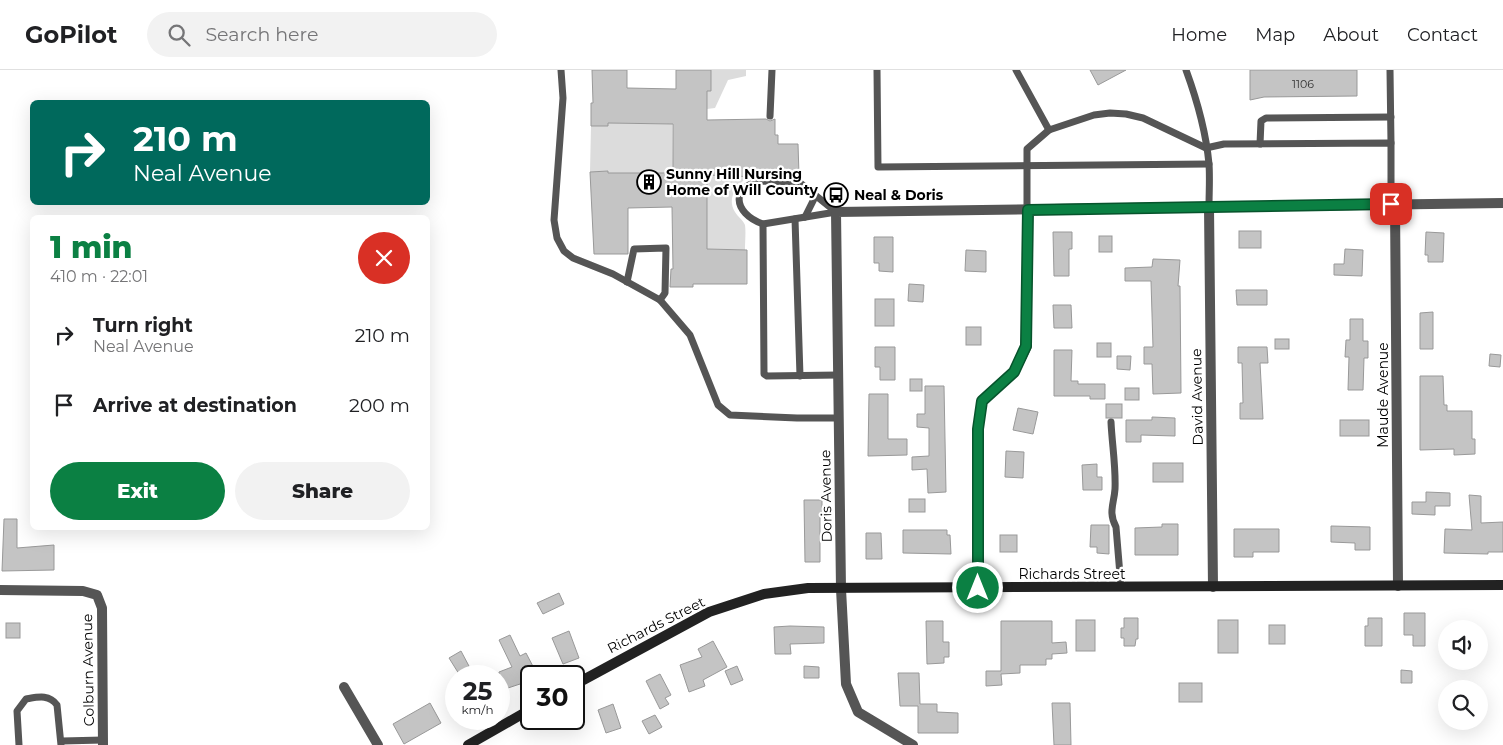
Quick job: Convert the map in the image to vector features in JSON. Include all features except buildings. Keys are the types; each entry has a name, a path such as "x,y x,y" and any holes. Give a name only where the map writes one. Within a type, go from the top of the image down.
{"street":[{"path":"836,212 1503,203"},
{"name":"Maude Avenue","path":"1393,204 1398,586"},
{"name":"David Avenue","path":"1209,207 1213,587"},
{"path":"978,588 978,429 982,401 1014,372 1026,346 1028,210"},
{"name":"Doris Avenue","path":"836,212 841,589 846,684 858,712 913,745"},
{"name":"Richards Street","path":"585,679 709,612 764,594 808,588 1503,586"},
{"name":"Colburn Avenue","path":"0,590 83,591 97,595 102,608 103,743"},
{"path":"344,687 378,745"},
{"path":"468,745 520,715"}],"lane":[{"path":"561,70 562,98 554,220 557,238 564,251 572,258 613,274 660,300 690,335 718,406 730,414 762,417 839,418"},
{"path":"770,116 772,70"},
{"path":"878,70 878,167 1209,164"},
{"path":"1016,70 1049,130"},
{"path":"1186,70 1194,92 1209,164 1209,207"},
{"path":"1390,70 1393,204"},
{"path":"1028,210 1027,149 1049,130 1094,115 1110,113 1143,118 1206,148 1224,144 1391,143"},
{"path":"1260,144 1259,129 1261,121 1266,118 1390,117"},
{"path":"764,181 799,182 815,197 836,212 763,224 747,217 741,210 739,203 742,191 747,186 764,181"},
{"path":"805,217 815,197"},
{"path":"795,219 800,376"},
{"path":"763,224 764,374 767,376 838,375"},
{"path":"627,282 634,249 666,248 665,292 660,300"},
{"path":"1111,422 1115,490 1111,502 1112,520 1116,527 1121,587"},
{"path":"19,745 17,711 26,699 36,697 48,697 57,705 62,743 103,743"}],"shaded area":[{"path":"711,70 746,70 746,76 728,80 715,108 707,109 707,91 711,91"},
{"path":"672,121 673,174 590,172 591,126 608,126 608,123 666,124"},
{"path":"707,175 750,175 741,182 735,191 732,201 735,212 745,225 745,250 707,249"}],"place":[{"name":"Sunny Hill Nursing Home of Will County","path":"649,182"},
{"name":"Neal & Doris","path":"836,195"}],"route":[{"path":"978,588 978,429 982,401 1014,372 1026,346 1028,210 1391,204"}]}
